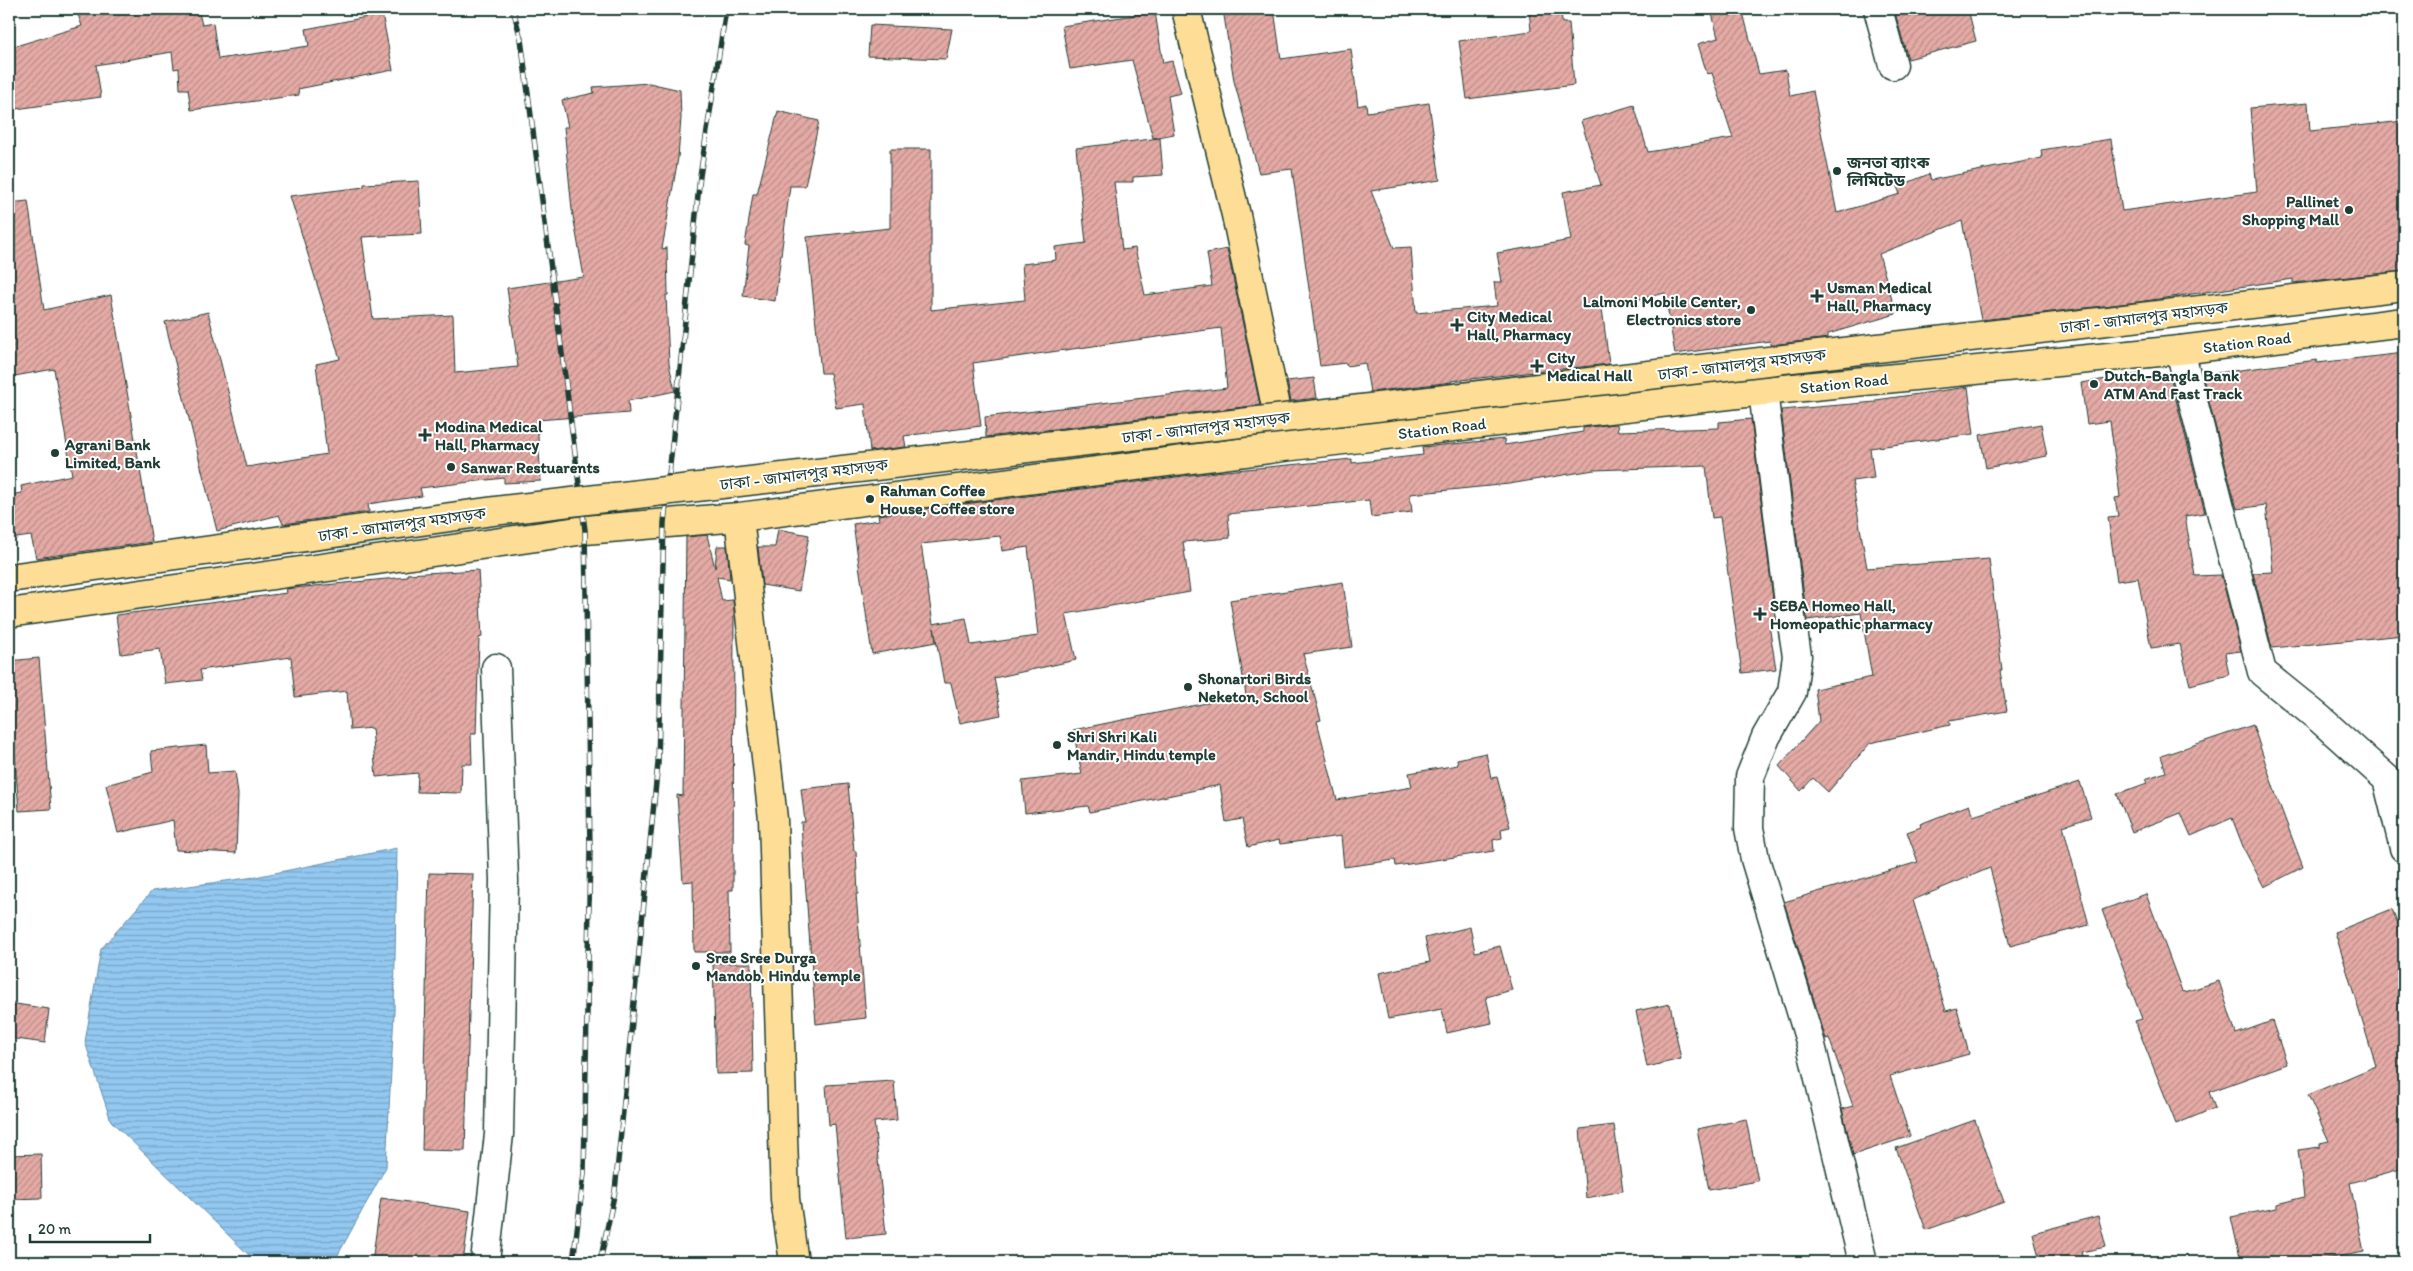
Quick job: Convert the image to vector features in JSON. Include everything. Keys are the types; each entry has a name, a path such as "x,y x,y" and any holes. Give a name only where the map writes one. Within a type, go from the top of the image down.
{"main road":[{"path":"1186,9 1236,215 1284,447"},
{"name":"ঢাকা - জামালপুর মহাসড়ক","path":"9,578 504,509 2404,286"},
{"name":"Station Road","path":"9,613 585,530 739,517 1284,447 1763,390 2180,350 2404,322"},
{"path":"739,517 773,819 785,1199 794,1262"}],"street":[{"path":"1878,9 1893,65"},
{"path":"2180,350 2262,672 2320,719 2387,780 2404,848"},
{"path":"1763,390 1797,656 1792,692 1766,737 1750,777 1749,828 1755,859 1810,1041 1863,1262"},
{"path":"485,1262 499,1134 504,890 496,668"}],"water":[{"path":"397,848 394,1013 386,1167 334,1262 256,1262 111,1121 85,1042 101,949 152,891 255,877"}],"building":[{"path":"76,9 198,9 202,25 213,23 218,59 309,46 306,29 382,14 393,70 298,89 299,95 191,110 188,89 180,89 179,68 174,69 172,52 96,65 101,97 9,110 9,48 82,26"},
{"path":"1223,9 1274,9 1281,59 1351,49 1358,106 1366,104 1367,112 1429,103 1440,180 1371,191 1394,248 1411,247 1416,313 1497,306 1494,282 1502,282 1497,253 1571,240 1563,192 1601,185 1581,121 1634,105 1648,152 1733,138 1712,73 1707,74 1698,44 1718,38 1711,9 1742,9 1759,74 1786,70 1790,96 1813,91 1837,213 1900,194 1897,187 1929,174 1931,180 2042,158 2041,150 2111,139 2122,211 2257,192 2250,108 2308,103 2310,131 2404,121 2404,271 2293,283 2293,279 2138,302 1981,320 1962,221 1879,254 1896,314 1828,334 1828,338 1771,345 1770,341 1675,354 1665,293 1602,308 1609,364 1451,381 1370,392 1365,363 1347,366 1346,363 1320,366 1292,169 1259,173 1234,81"},
{"path":"1529,9 1561,9 1562,23 1569,23 1574,85 1467,99 1459,41 1531,31"},
{"path":"1894,9 1968,9 1976,41 1908,59"},
{"path":"1155,12 1163,63 1172,61 1181,93 1168,96 1174,134 1153,138 1132,60 1070,69 1062,26"},
{"path":"870,25 952,29 946,59 868,56"},
{"path":"649,83 680,90 681,118 678,158 662,249 667,248 668,295 666,295 669,364 675,391 628,401 629,413 537,420 541,481 504,483 504,478 420,488 422,496 368,504 369,512 283,524 279,515 217,531 165,322 208,312 247,467 327,454 316,364 340,359 290,196 364,187 364,184 419,181 422,234 362,237 373,319 453,315 455,373 518,367 507,288 584,277 572,210 564,127 568,127 562,100 594,93 593,87"},
{"path":"778,111 819,121 805,186 790,186 775,301 743,296 749,246 745,245 753,194 757,194"},
{"path":"1160,138 1163,175 1133,177 1133,182 1114,182 1122,250 1135,248 1145,295 1212,286 1207,253 1227,249 1260,405 986,437 985,417 1227,388 1221,328 973,363 981,426 904,436 906,447 870,451 865,404 836,408 830,373 821,373 807,237 890,228 890,149 931,149 931,310 1025,300 1022,264 1056,260 1055,247 1086,243 1076,148"},
{"path":"28,201 44,310 111,295 152,542 36,558 31,536 9,539 9,495 22,493 21,486 72,475 54,369 9,377 9,203"},
{"path":"2404,353 2404,635 2272,648 2253,573 2273,572 2266,505 2237,509 2202,375 2317,360 2317,363"},
{"path":"2139,374 2140,381 2170,376 2205,513 2185,516 2195,576 2221,575 2241,651 2225,653 2229,675 2190,685 2180,644 2151,648 2138,578 2117,581 2108,517 2118,516 2115,498 2120,497 2110,421 2087,424 2081,383"},
{"path":"1314,378 1317,398 1291,401 1287,381"},
{"path":"1968,387 1974,434 1870,448 1874,478 1852,481 1867,568 1989,559 2002,671 2000,671 2007,711 1949,721 1950,725 1870,743 1828,792 1813,778 1801,791 1779,766 1819,721 1815,689 1872,677 1861,613 1807,620 1781,410 1876,402 1876,400"},
{"path":"1751,419 1776,624 1769,625 1776,669 1742,673 1720,517 1712,518 1706,466 1594,470 1509,484 1410,494 1412,512 1371,517 1369,500 1228,514 1230,538 1183,542 1190,592 1066,614 1076,660 994,678 1001,715 960,723 951,683 944,683 934,628 936,642 872,654 853,524 879,520 878,515 1215,472 1352,459 1352,463 1423,455 1422,447 1504,439 1505,445 1583,432 1583,428 1614,424 1617,424 1618,431 1719,428 1719,422","holes":["1000,536 1002,551 1028,547 1038,636 971,645 966,618 933,624 921,544"]},
{"path":"2041,424 2047,456 1986,468 1980,435"},
{"path":"778,529 809,535 799,591 762,585 758,547 775,547"},
{"path":"707,535 715,568 717,546 727,546 730,579 717,577 722,601 733,600 734,609 733,890 729,890 730,952 694,952 693,881 683,882 677,795 683,796 686,537"},
{"path":"478,570 482,637 479,638 476,734 471,734 472,764 462,764 461,793 417,792 418,773 376,777 372,728 350,730 347,691 295,697 291,657 200,670 202,680 165,684 160,649 121,654 116,615 287,593 286,589 294,588 407,577 407,574"},
{"path":"1343,582 1352,647 1303,654 1321,720 1317,721 1337,800 1412,787 1409,773 1458,765 1457,759 1486,753 1491,778 1497,777 1510,827 1501,829 1502,838 1493,840 1494,851 1396,866 1395,860 1344,867 1341,836 1280,844 1279,840 1248,847 1242,819 1226,822 1220,785 1090,812 1088,806 1025,813 1022,781 1082,774 1073,730 1246,695 1230,600"},
{"path":"39,658 51,809 19,811 14,746 9,746 9,661"},
{"path":"2253,725 2276,795 2303,867 2264,887 2244,849 2232,818 2191,836 2181,813 2132,832 2117,794 2147,783 2145,779 2166,772 2161,756"},
{"path":"206,745 208,773 235,771 238,794 236,853 176,850 173,820 118,833 106,785 153,772 151,751"},
{"path":"2080,782 2091,817 2063,826 2089,925 2010,946 1990,868 1913,900 1946,1011 1957,1008 1969,1054 1890,1076 1910,1136 1853,1155 1842,1109 1853,1106 1829,1038 1826,1039 1784,902 1918,862 1907,832 1921,827 1920,824 1969,805 1973,816"},
{"path":"848,784 854,851 856,851 858,894 856,894 866,1018 816,1024 802,840 801,822 805,822 801,789"},
{"path":"429,873 473,874 465,1151 422,1150"},
{"path":"2146,894 2182,991 2185,992 2219,981 2236,1034 2272,1021 2287,1064 2209,1092 2215,1108 2176,1124 2135,1021 2142,1019 2102,910"},
{"path":"2392,909 2404,939 2404,1168 2350,1183 2364,1252 2311,1262 2241,1262 2231,1217 2277,1208 2277,1204 2304,1197 2298,1150 2320,1147 2320,1143 2329,1141 2308,1095 2376,1066 2335,932"},
{"path":"1470,927 1475,952 1500,946 1512,990 1486,997 1492,1023 1447,1033 1442,1009 1388,1019 1379,973 1430,962 1425,938"},
{"path":"713,963 751,963 753,1073 716,1074"},
{"path":"9,1003 49,1009 45,1043 9,1038"},
{"path":"1670,1004 1681,1059 1647,1067 1636,1011"},
{"path":"894,1081 897,1120 874,1122 886,1234 846,1238 835,1124 829,1125 826,1085"},
{"path":"1746,1119 1758,1181 1709,1190 1697,1129"},
{"path":"1975,1120 2004,1202 1926,1230 1896,1148"},
{"path":"1614,1125 1623,1191 1586,1198 1580,1129"},
{"path":"41,1154 42,1198 9,1199 9,1155"},
{"path":"381,1198 470,1211 463,1262 372,1262"},
{"path":"2098,1216 2106,1247 2081,1252 2084,1262 2040,1262 2033,1233"}],"railway":[{"path":"513,9 521,39 585,530 590,849 584,1174 573,1262"},
{"path":"600,1262 615,1191 658,763 664,523 700,176 726,9"}],"place":[{"name":"জনতা ব্যাংক লিমিটেড","path":"1837,171"},
{"name":"Pallinet Shopping Mall","path":"2349,210"},
{"name":"Usman Medical Hall, Pharmacy","path":"1817,296"},
{"name":"Lalmoni Mobile Center, Electronics store","path":"1751,310"},
{"name":"City Medical Hall, Pharmacy","path":"1457,325"},
{"name":"City Medical Hall","path":"1537,366"},
{"name":"Dutch-Bangla Bank ATM And Fast Track","path":"2094,384"},
{"name":"Modina Medical Hall, Pharmacy","path":"425,435"},
{"name":"Agrani Bank Limited, Bank","path":"55,453"},
{"name":"Sanwar Restuarents","path":"451,467"},
{"name":"Rahman Coffee House, Coffee store","path":"870,499"},
{"name":"SEBA Homeo Hall, Homeopathic pharmacy","path":"1760,614"},
{"name":"Shonartori Birds Neketon, School","path":"1188,687"},
{"name":"Shri Shri Kali Mandir, Hindu temple","path":"1057,745"},
{"name":"Sree Sree Durga Mandob, Hindu temple","path":"696,966"}]}
